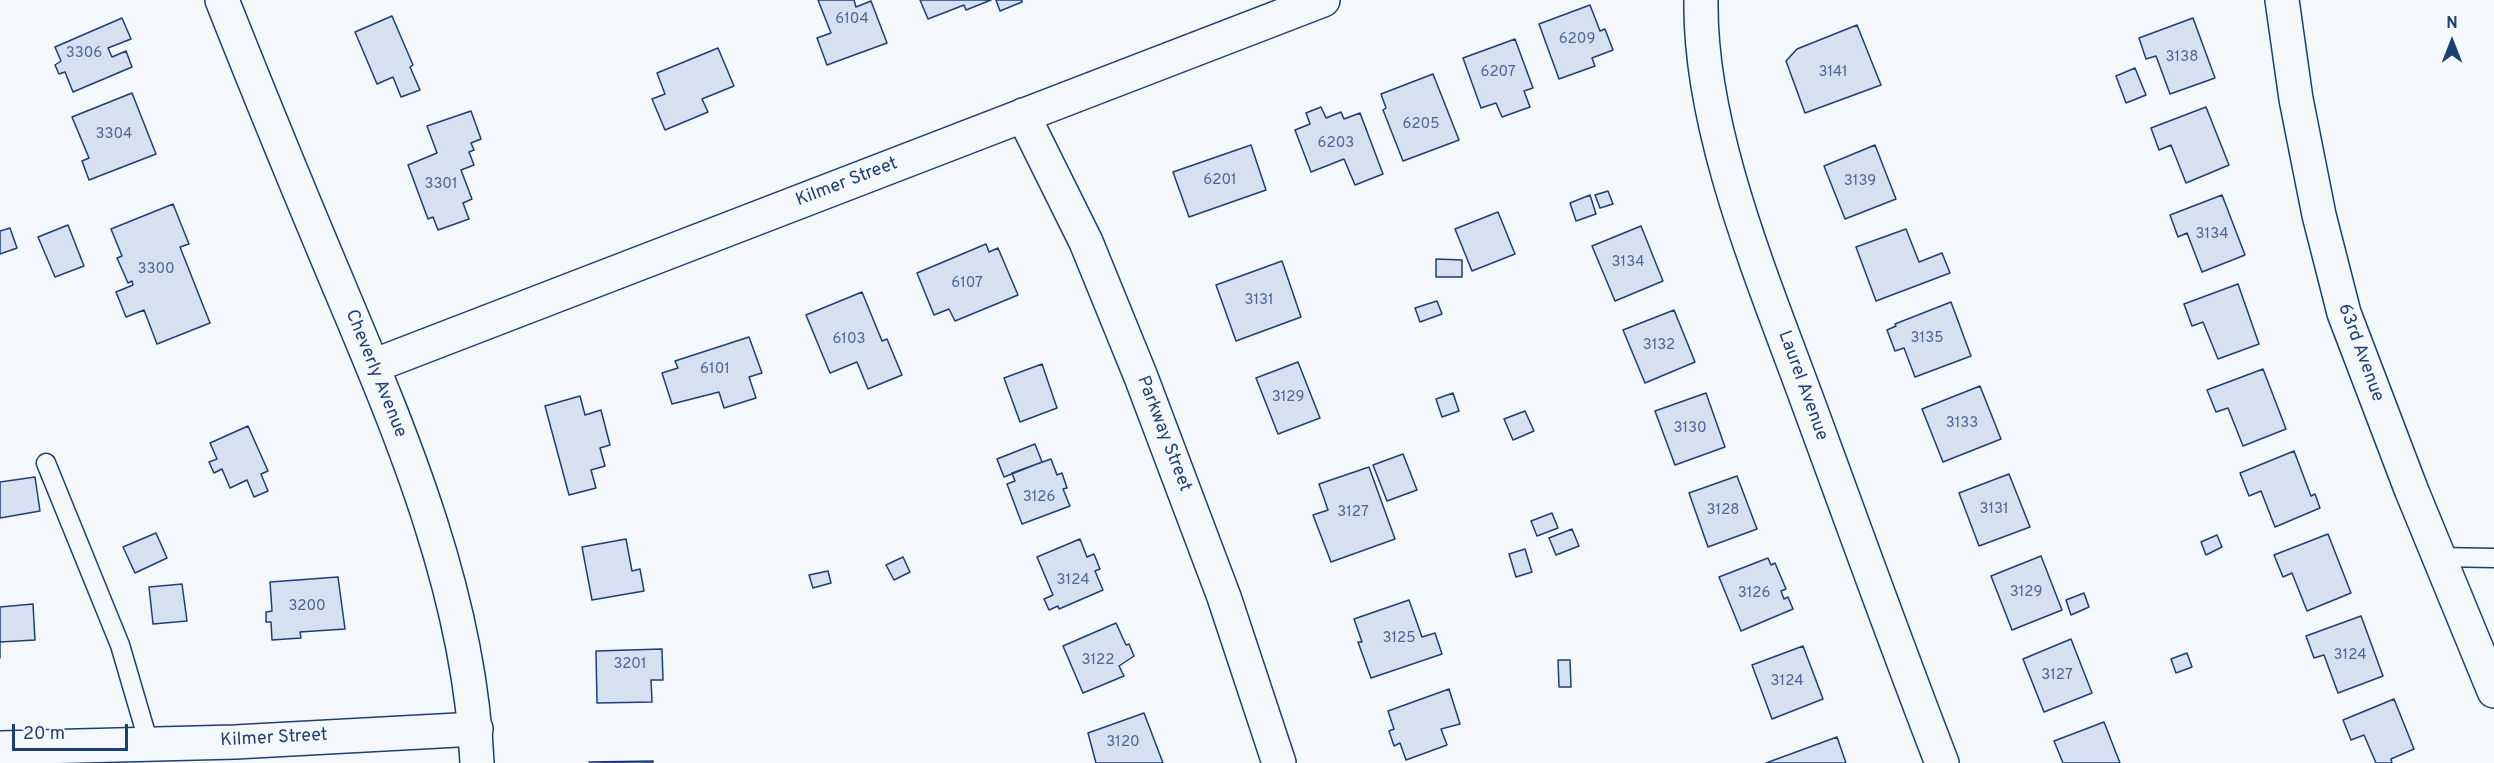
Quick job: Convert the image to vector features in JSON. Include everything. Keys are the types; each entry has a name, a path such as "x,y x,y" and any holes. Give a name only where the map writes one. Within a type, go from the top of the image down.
{"street":[{"name":"Cheverly Avenue","path":"222,0 396,425 447,578 465,654 476,729 477,763"},
{"name":"Kilmer Street","path":"373,366 1323,0"},
{"name":"Laurel Avenue","path":"1701,0 1705,71 1725,159 1765,284 1942,763"},
{"name":"63rd Avenue","path":"2282,0 2310,169 2344,313 2494,691"},
{"name":"Parkway Street","path":"1023,115 1086,242 1141,377 1224,597 1280,763"},
{"name":"Kilmer Street","path":"4,753 476,729"}],"lane":[{"path":"46,463 120,645 149,744"},
{"path":"2439,557 2494,558"}],"building":[{"path":"818,0 854,0 856,7 871,1 887,43 827,65 817,38 831,33"},
{"path":"920,0 991,0 966,10 964,5 928,19"},
{"path":"996,0 1022,0 1022,2 1000,11"},
{"path":"1590,5 1600,31 1605,29 1613,50 1592,58 1595,66 1559,79 1539,24"},
{"path":"392,16 413,65 410,67 420,90 401,97 393,77 377,84 355,32"},
{"path":"122,18 131,39 108,48 112,57 126,51 132,67 73,92 65,72 59,74 55,65 61,61 55,47"},
{"path":"2193,18 2215,78 2170,94 2156,56 2146,59 2139,38"},
{"path":"1857,25 1881,85 1805,113 1786,61 1797,49"},
{"path":"1515,39 1533,88 1524,91 1530,107 1502,117 1496,103 1481,108 1463,58"},
{"path":"718,48 734,86 702,99 708,112 665,130 652,99 665,94 657,73"},
{"path":"2135,68 2146,95 2126,103 2116,76"},
{"path":"1433,74 1459,140 1403,161 1383,110 1386,108 1381,94"},
{"path":"132,93 156,154 89,180 82,161 89,158 72,117"},
{"path":"1321,107 1326,118 1341,112 1344,119 1360,113 1383,174 1355,185 1344,159 1311,172 1295,130 1310,124 1306,113"},
{"path":"2206,107 2229,165 2186,183 2171,145 2159,150 2151,128"},
{"path":"471,111 481,139 471,143 474,150 469,152 474,165 461,170 472,199 463,203 469,219 438,230 433,217 428,219 408,165 437,153 427,126"},
{"path":"1251,145 1266,190 1189,217 1173,172"},
{"path":"1875,145 1896,199 1845,219 1824,166"},
{"path":"1608,191 1613,204 1600,208 1595,195"},
{"path":"1590,195 1596,214 1576,221 1570,203"},
{"path":"2222,195 2245,255 2202,272 2187,233 2178,237 2170,215"},
{"path":"173,204 189,244 180,247 210,323 157,344 144,310 126,317 116,292 133,285 132,281 128,283 117,258 122,256 111,229"},
{"path":"1498,212 1515,254 1472,271 1455,229"},
{"path":"68,225 84,266 55,277 38,237"},
{"path":"1641,226 1663,281 1615,301 1592,246"},
{"path":"10,228 17,248 0,254 0,231"},
{"path":"1906,229 1919,262 1942,253 1950,273 1876,301 1856,247"},
{"path":"986,244 989,252 998,248 1018,295 955,321 949,309 934,315 917,273"},
{"path":"1436,259 1462,260 1462,277 1436,277"},
{"path":"1282,261 1301,317 1236,341 1216,285"},
{"path":"2238,284 2259,344 2218,359 2203,322 2192,326 2184,304"},
{"path":"862,292 882,341 887,339 902,375 868,389 857,362 830,373 806,315"},
{"path":"1437,301 1442,314 1420,322 1415,308"},
{"path":"1951,302 1971,356 1915,377 1904,348 1895,351 1887,330 1896,326 1895,324"},
{"path":"1674,310 1695,362 1645,383 1623,330"},
{"path":"749,337 762,373 749,377 756,398 724,408 719,392 672,404 662,373 678,368 675,361"},
{"path":"1298,362 1320,418 1278,434 1256,378"},
{"path":"1042,364 1057,408 1020,422 1004,378"},
{"path":"2263,369 2286,429 2243,446 2228,408 2216,412 2207,390"},
{"path":"1980,386 2001,439 1943,462 1922,409"},
{"path":"1453,393 1459,411 1442,417 1436,399"},
{"path":"1706,393 1725,447 1675,465 1655,411"},
{"path":"580,396 585,415 601,410 610,445 600,448 605,466 591,470 596,488 569,495 545,406"},
{"path":"1525,411 1534,431 1513,440 1504,419"},
{"path":"248,426 268,471 261,474 268,491 254,497 247,480 230,488 222,469 214,473 209,462 217,459 210,443"},
{"path":"1035,444 1042,462 1004,477 997,459"},
{"path":"2294,451 2311,496 2315,494 2320,508 2275,527 2261,491 2249,496 2240,473"},
{"path":"1403,454 1417,490 1387,501 1373,465"},
{"path":"1051,459 1057,475 1062,473 1067,488 1063,489 1070,506 1022,524 1007,484 1015,481 1012,473"},
{"path":"1369,467 1395,539 1331,562 1313,515 1328,510 1319,484"},
{"path":"2009,474 2030,527 1979,546 1959,493"},
{"path":"1737,476 1757,529 1708,547 1689,493"},
{"path":"35,477 40,511 0,518 0,482"},
{"path":"1552,513 1558,528 1537,536 1531,521"},
{"path":"1572,529 1579,546 1556,555 1549,538"},
{"path":"156,533 167,558 135,573 123,547"},
{"path":"2328,534 2351,593 2307,611 2292,573 2283,577 2274,555"},
{"path":"2217,535 2222,547 2206,555 2201,542"},
{"path":"626,539 632,571 640,569 644,591 592,600 582,547"},
{"path":"1080,539 1087,557 1094,554 1100,569 1095,571 1103,590 1059,609 1058,606 1049,610 1044,599 1053,595 1037,557"},
{"path":"1525,549 1532,572 1516,577 1509,554"},
{"path":"2041,556 2062,610 2012,630 1991,576"},
{"path":"903,557 910,572 894,580 886,565"},
{"path":"1768,558 1771,565 1775,563 1786,589 1781,591 1784,599 1788,597 1793,609 1741,631 1719,577"},
{"path":"828,571 831,583 813,588 809,575"},
{"path":"338,577 345,629 300,632 301,638 272,640 271,622 266,622 266,612 272,611 270,582"},
{"path":"182,584 187,621 153,624 149,587"},
{"path":"2084,593 2089,607 2071,615 2066,600"},
{"path":"1409,600 1422,637 1435,633 1442,654 1371,678 1358,642 1362,642 1354,619"},
{"path":"33,604 35,640 0,642 0,607"},
{"path":"2361,616 2383,676 2338,693 2324,655 2314,658 2306,636"},
{"path":"1116,623 1134,656 1119,666 1124,676 1083,693 1063,646"},
{"path":"2071,639 2092,693 2044,712 2023,659"},
{"path":"1803,646 1823,699 1772,719 1752,665"},
{"path":"662,649 663,680 651,680 652,702 597,703 596,651"},
{"path":"2187,653 2192,667 2176,673 2171,659"},
{"path":"1558,660 1570,660 1571,687 1559,687"},
{"path":"1449,689 1460,724 1441,729 1447,745 1406,760 1400,743 1394,746 1389,731 1394,729 1388,711"},
{"path":"2394,699 2414,749 2391,759 2392,763 2376,763 2364,735 2351,740 2343,720"},
{"path":"1144,713 1163,763 1096,763 1088,733"},
{"path":"2104,722 2120,763 2063,763 2054,741"},
{"path":"1837,737 1846,763 1766,763"},
{"path":"653,761 653,763 589,762"}]}
